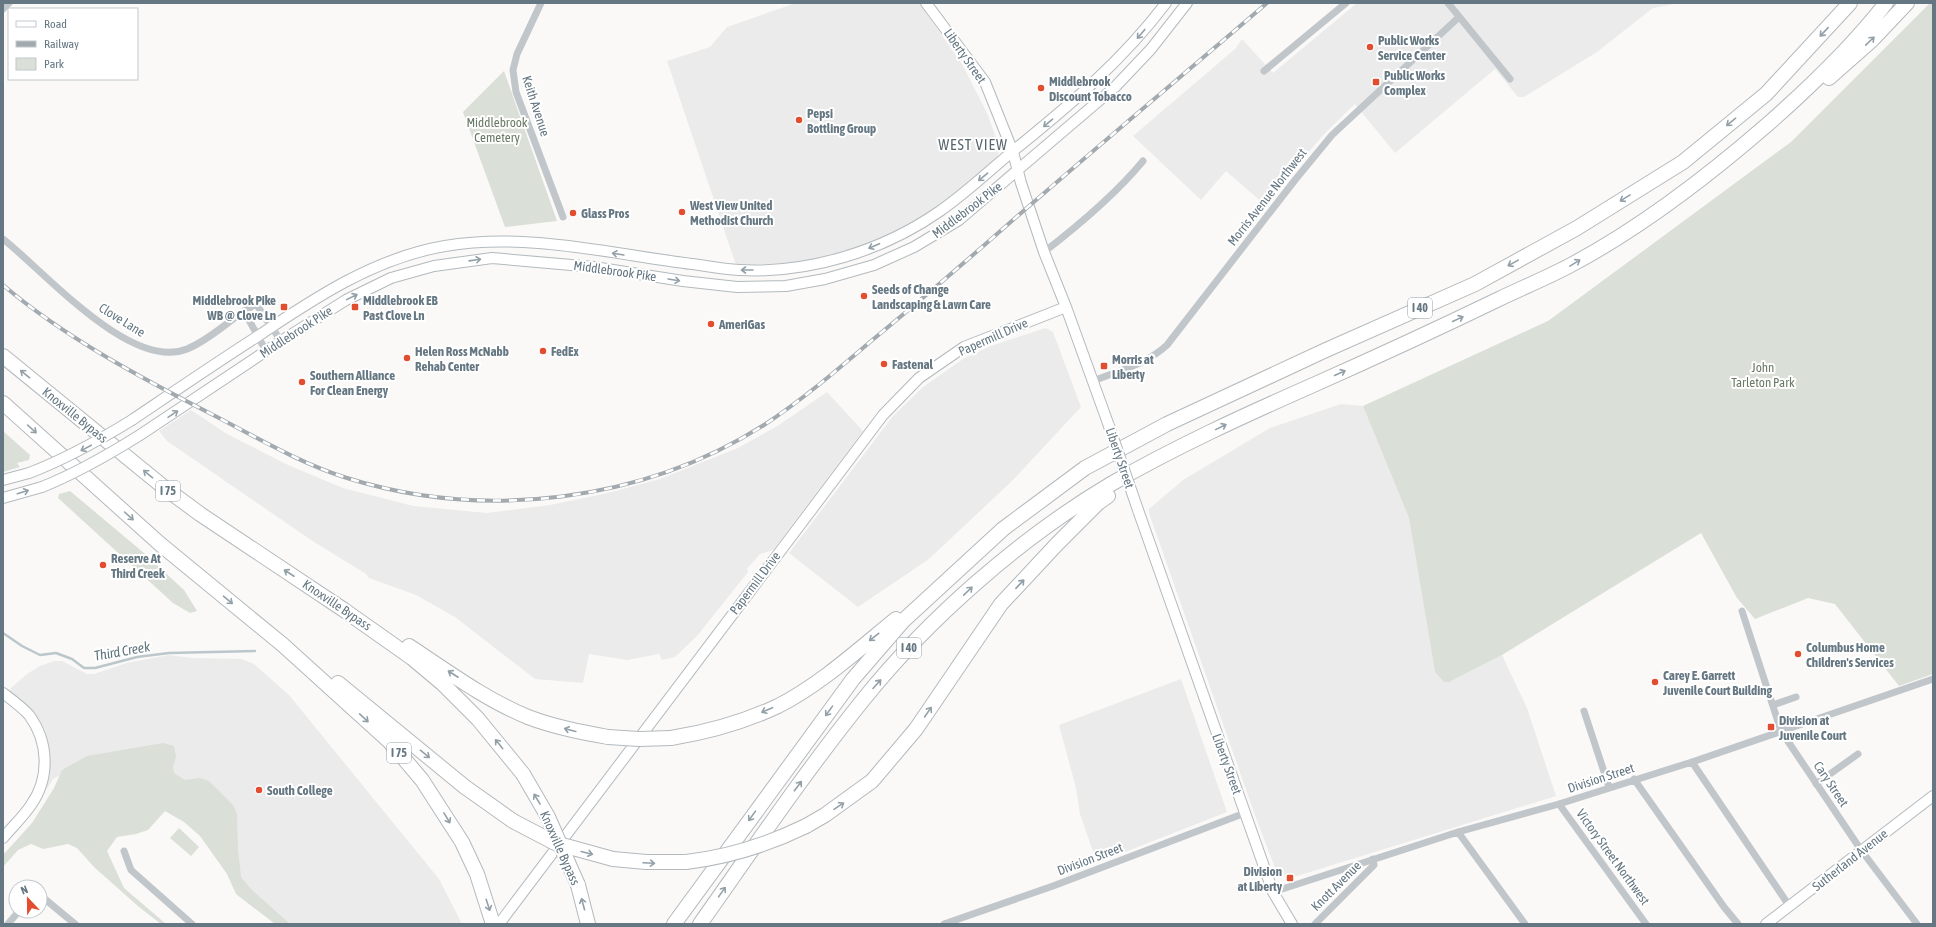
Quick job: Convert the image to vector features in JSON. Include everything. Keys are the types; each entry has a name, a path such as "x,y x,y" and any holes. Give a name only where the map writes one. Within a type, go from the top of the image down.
{"highway":[{"name":"I 40","path":"674,924 853,679 904,620 1003,529 1084,468 1167,424 1326,350 1475,284 1577,228 1676,166 1766,94 1850,3"},
{"name":"I 40","path":"700,924 785,804 864,699 917,640 979,580 1046,528 1112,484 1186,444 1570,266 1646,221 1732,155 1812,85 1886,3"},
{"path":"1732,155 1807,98 1872,40 1907,3"},
{"name":"Knoxville Bypass","path":"3,356 166,489 200,514 344,610 412,658 443,684 478,719 523,774 548,817 578,885 588,924"},
{"name":"I 75","path":"3,403 160,544 283,645 389,741 422,780 462,842 482,887 493,924"},
{"path":"283,645 314,664 470,790 513,821 555,843 613,859 646,862 686,862 742,852 766,844 806,826 825,815 872,781 916,729 1001,604 1098,503 1186,444"},
{"path":"344,610 398,639 479,691 527,716 571,730 608,737 638,739 671,738 706,732 738,723 779,705 821,679 959,569"}],"main road":[{"name":"Liberty Street","path":"926,3 985,82 1013,152 1044,252 1093,381 1245,813 1274,892 1292,924"},
{"name":"Middlebrook Pike","path":"3,480 29,473 71,456 132,420 272,326 337,285 385,263 424,250 484,242 536,243 738,270 778,270 815,264 871,248 909,230 939,212 1013,152 1103,74 1138,38 1166,3"},
{"name":"Middlebrook Pike","path":"3,498 42,487 72,475 103,459 281,340 346,300 391,278 434,266 492,258 594,267 683,281 737,287 786,286 826,279 874,265 932,237 959,220 1115,87 1151,49 1187,3"},
{"name":"Papermill Drive","path":"499,924 883,415 919,378 964,347 1066,307"},
{"path":"3,693 28,715 40,736 46,759 44,781 32,805 3,838"},
{"name":"Sutherland Avenue","path":"1766,924 1933,796"}],"street":[{"path":"3,10 9,3"},
{"name":"Keith Avenue","path":"541,3 518,54 513,70 516,92 563,217"},
{"path":"1264,71 1346,3"},
{"path":"1448,3 1510,79"},
{"name":"Morris Avenue Northwest","path":"1093,381 1147,360 1163,349 1295,180 1332,136 1459,17"},
{"path":"1044,252 1067,235 1130,177 1143,161"},
{"name":"Clove Lane","path":"3,239 74,304 117,334 154,350 173,352 188,349 256,304 281,340"},
{"path":"244,311 266,351"},
{"name":"Cary Street","path":"1742,611 1781,731 1861,850 1917,924"},
{"name":"Division Street","path":"1274,892 1373,862 1458,832 1559,804 1634,779 1692,762 1933,679"},
{"path":"1773,705 1796,697"},
{"path":"1584,710 1609,787"},
{"path":"1816,784 1858,754"},
{"path":"1692,762 1790,907"},
{"path":"1634,779 1724,907 1738,924"},
{"name":"Victory Street Northwest","path":"1559,804 1646,924"},
{"name":"Division Street","path":"944,924 1060,884 1245,813"},
{"path":"1458,832 1525,924"},
{"path":"124,851 131,870 192,924"},
{"name":"Knott Avenue","path":"1315,924 1373,862"},
{"path":"48,902 75,924"}],"shaded area":[{"path":"796,3 919,3 962,64 987,113 1000,149 997,158 992,163 937,207 901,229 869,244 833,255 790,263 736,265 667,61 710,47 727,27"},
{"path":"1357,3 1679,3 1653,8 1597,52 1524,97 1518,97 1495,69 1395,153 1355,104 1325,133 1264,204 1226,171 1201,200 1133,136 1235,49 1242,39 1273,73"},
{"path":"1045,328 1053,332 1081,407 1013,480 929,559 858,607 789,553 893,416 923,387 963,359 991,346"},
{"path":"827,392 863,431 773,550 760,554 747,569 748,572 697,636 675,657 662,660 659,654 627,660 589,654 583,683 535,679 455,617 416,595 369,578 366,574 311,540 167,441 159,431 191,410 227,434 288,465 343,488 413,506 487,513 550,505 608,493 660,479 738,448 779,425"},
{"path":"1341,404 1363,406 1409,518 1435,672 1449,682 1502,655 1527,708 1556,796 1297,876 1285,876 1275,868 1256,818 1149,513 1149,509 1183,480 1270,428"},
{"name":"South College","path":"169,655 192,658 242,659 254,664 289,695 439,879 462,924 284,924 275,917 190,822 72,769 53,779 46,790 50,761 45,730 32,710 25,706 10,691 11,688 27,674 40,666 54,661 62,661 87,674 94,674 127,663"},
{"path":"1181,679 1227,812 1097,863 1080,814 1076,788 1059,725"}],"green space":[{"name":"John Tarleton Park","path":"1930,3 1933,3 1933,674 1899,686 1835,604 1808,598 1755,619 1737,598 1701,533 1502,655 1449,682 1444,682 1435,672 1409,518 1363,406 1548,321 1791,142"},
{"name":"Middlebrook Cemetery","path":"504,71 557,221 505,227 463,112"},
{"path":"3,431 30,455 29,460 17,463 20,467 3,472"},
{"path":"70,491 144,553 184,590 197,611 190,613 173,603 58,498 59,494"},
{"path":"163,743 174,746 176,757 173,766 174,773 185,780 200,778 209,781 233,805 237,814 238,850 241,877 252,890 290,924 275,924 236,894 227,874 200,836 184,822 165,811 148,830 136,834 117,837 107,851 124,888 166,924 161,924 139,907 94,867 77,848 68,844 43,849 31,844 18,850 3,867 3,855 32,823 54,788 62,770 87,756"},
{"path":"179,828 199,847 191,856 170,838"}],"waterway":[{"name":"Third Creek","path":"3,633 22,646 40,655 56,653 72,659 84,668 95,668 137,657 169,653 255,651"}],"railway":[{"path":"3,285 53,323 107,358 135,374 282,451 314,466 347,478 399,491 453,499 507,500 562,496 615,487 667,472 717,451 764,425 792,406 930,292 1267,3"}],"place":[{"name":"Public Works Service Center","path":"1370,47"},
{"name":"Public Works Complex","path":"1376,82"},
{"name":"Middlebrook Discount Tobacco","path":"1041,88"},
{"name":"Pepsi Bottling Group","path":"799,120"},
{"name":"West View United Methodist Church","path":"682,212"},
{"name":"Glass Pros","path":"573,213"},
{"name":"Seeds of Change Landscaping & Lawn Care","path":"864,296"},
{"name":"Middlebrook Pike WB @ Clove Ln","path":"284,307"},
{"name":"Middlebrook EB Past Clove Ln","path":"355,307"},
{"name":"AmeriGas","path":"711,324"},
{"name":"FedEx","path":"543,351"},
{"name":"Helen Ross McNabb Rehab Center","path":"407,358"},
{"name":"Fastenal","path":"884,364"},
{"name":"Morris at Liberty","path":"1104,366"},
{"name":"Southern Alliance For Clean Energy","path":"302,382"},
{"name":"Reserve At Third Creek","path":"103,565"},
{"name":"Columbus Home Children's Services","path":"1798,654"},
{"name":"Carey E. Garrett Juvenile Court Building","path":"1655,682"},
{"name":"Division at Juvenile Court","path":"1771,727"},
{"name":"South College","path":"259,790"},
{"name":"Division at Liberty","path":"1290,878"}],"district":[{"name":"WEST VIEW","path":"973,144"}]}
